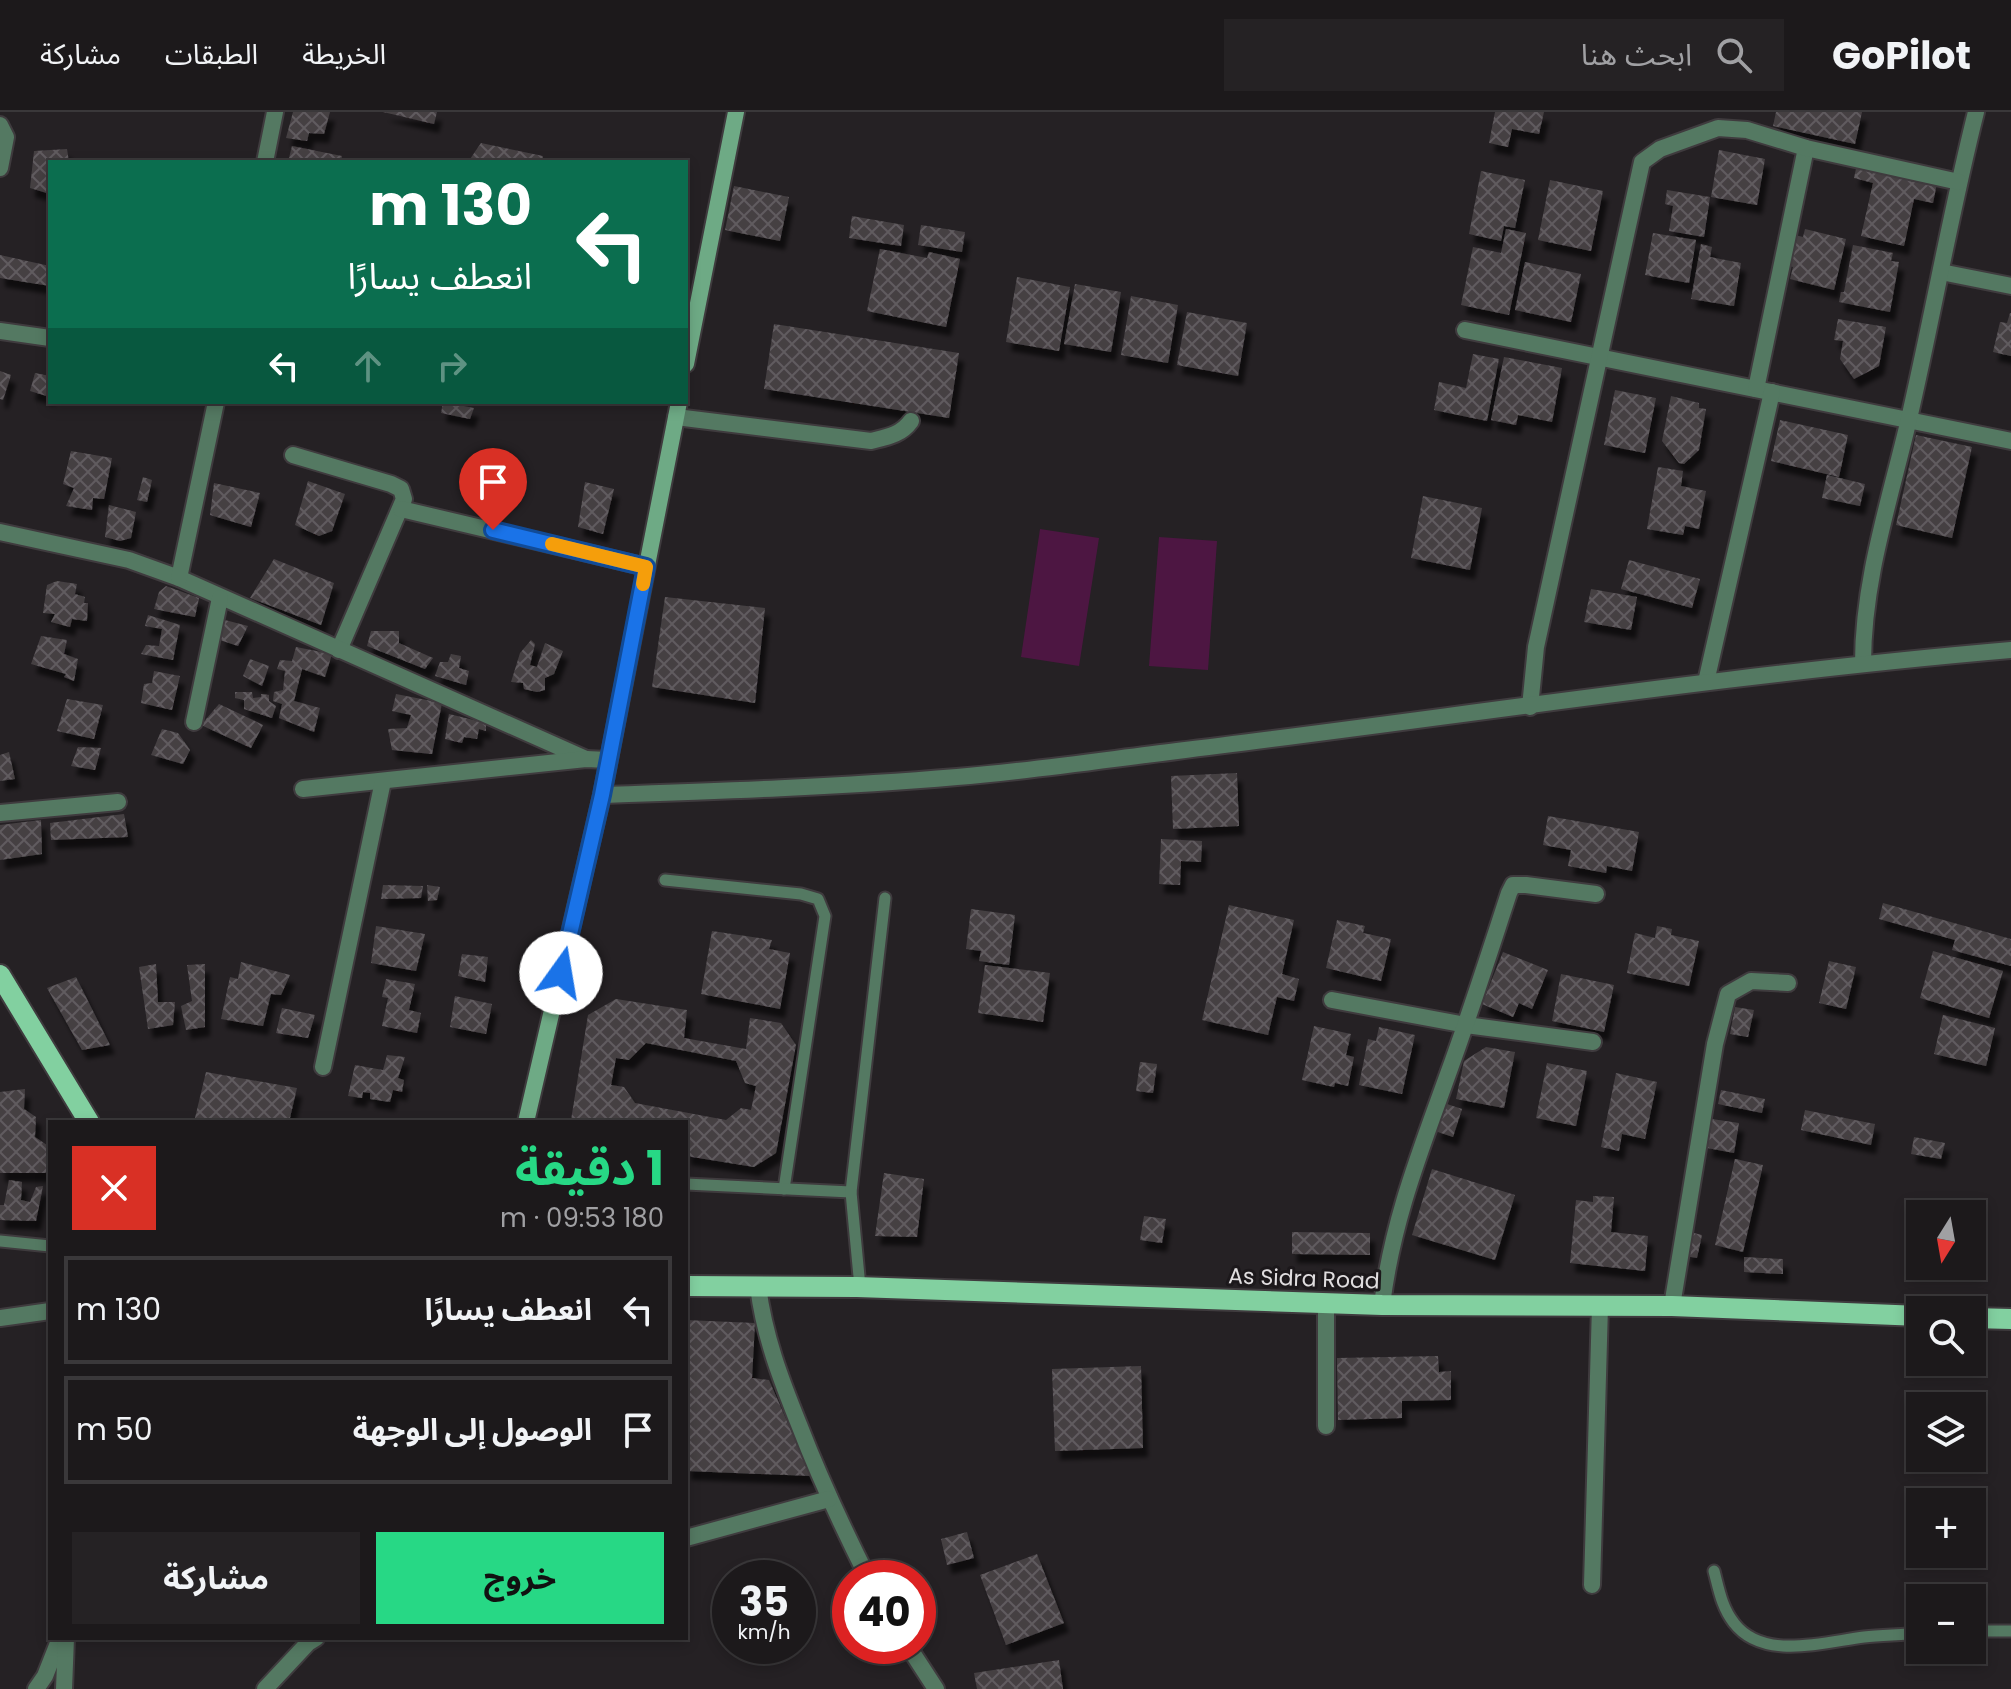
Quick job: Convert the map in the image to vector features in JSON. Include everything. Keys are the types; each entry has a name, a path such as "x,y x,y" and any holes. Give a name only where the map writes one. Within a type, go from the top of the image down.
{"main road":[{"path":"0,975 88,1120"},
{"name":"As Sidra Road","path":"688,1286 860,1287 1382,1305 1672,1306 1906,1315"},
{"path":"1986,1318 2011,1319"}],"street":[{"path":"265,160 275,112"},
{"path":"688,354 736,112"},
{"path":"1863,663 1867,590 1908,421 1976,112"},
{"path":"0,125 6,137 0,168"},
{"path":"1530,707 1536,647 1642,162 1660,149 1718,128 1747,130 1806,148 1959,182"},
{"path":"1706,682 1764,390 1806,148"},
{"path":"1941,272 2011,286"},
{"path":"1465,330 2011,441"},
{"path":"0,331 48,338"},
{"path":"179,578 216,404"},
{"path":"526,1120 602,795 677,410 871,441 896,435 911,421"},
{"path":"293,455 391,484 401,489 404,499 339,650"},
{"path":"401,509 646,567"},
{"path":"0,532 129,560 179,578 586,759"},
{"path":"194,722 220,598"},
{"path":"602,795 760,790 959,777 1863,663 2011,650"},
{"path":"303,789 586,759 608,760"},
{"path":"323,1067 383,781"},
{"path":"0,813 118,802"},
{"path":"1382,1305 1393,1238 1408,1183 1513,885 1596,894"},
{"path":"1672,1306 1715,1044 1728,994 1751,981 1788,983"},
{"path":"1332,1000 1466,1025 1593,1042"},
{"path":"758,1286 769,1348 829,1499 859,1560"},
{"path":"1326,1303 1326,1426"},
{"path":"1592,1585 1600,1306"},
{"path":"0,1318 48,1311"},
{"path":"688,1537 829,1499"},
{"path":"36,1689 45,1676 59,1640"},
{"path":"64,1689 66,1640"},
{"path":"265,1689 313,1640"},
{"path":"920,1664 936,1689"}],"lane":[{"path":"665,880 801,894 818,899 825,916 784,1189"},
{"path":"860,1287 851,1192 885,898"},
{"path":"688,1184 851,1192"},
{"path":"0,1241 48,1246"},
{"path":"1714,1571 1724,1608 1736,1626 1762,1642 1783,1647 1906,1634"},
{"path":"1986,1631 2011,1631"}],"shaded area":[{"path":"1040,529 1099,538 1079,666 1021,657"},
{"path":"1159,537 1217,541 1208,670 1149,666"}],"building":[{"path":"293,112 330,112 324,134 309,133 307,141 286,138"},
{"path":"383,112 437,112 434,124"},
{"path":"1495,112 1544,112 1539,134 1512,129 1508,147 1489,143"},
{"path":"1776,112 1862,112 1855,144 1773,126"},
{"path":"481,143 543,156 542,160 469,160"},
{"path":"292,146 342,156 341,160 288,160"},
{"path":"67,149 69,160 48,160 48,193 30,188 34,151"},
{"path":"1719,150 1765,159 1757,205 1711,197"},
{"path":"1857,164 1937,183 1933,203 1914,199 1904,246 1861,236 1873,183 1854,178"},
{"path":"1481,171 1525,180 1515,228 1504,226 1501,241 1469,234"},
{"path":"1550,180 1603,191 1591,251 1538,240"},
{"path":"734,186 789,197 780,241 725,230"},
{"path":"1667,190 1710,197 1704,237 1669,231 1673,206 1665,204"},
{"path":"852,216 904,225 901,246 849,238"},
{"path":"921,225 965,232 962,252 918,245"},
{"path":"1506,229 1526,233 1509,315 1461,305 1473,247 1501,253"},
{"path":"1805,229 1846,239 1834,290 1790,279 1793,267 1789,266 1795,235 1803,237"},
{"path":"1653,233 1696,240 1689,283 1645,275"},
{"path":"1701,244 1712,247 1710,257 1741,263 1734,306 1691,299"},
{"path":"1853,245 1893,253 1891,261 1899,262 1890,312 1839,302 1841,292 1844,292"},
{"path":"880,249 927,258 929,252 960,259 946,327 867,311"},
{"path":"0,255 48,266 48,286 0,278"},
{"path":"1525,262 1581,274 1571,322 1515,310"},
{"path":"1017,277 1070,287 1059,351 1006,342"},
{"path":"1075,284 1121,292 1111,352 1064,344"},
{"path":"1131,296 1178,305 1168,363 1121,355"},
{"path":"1187,312 1247,323 1238,376 1177,365"},
{"path":"2010,313 2011,356 1993,352 2000,322 2007,323"},
{"path":"1838,319 1886,327 1879,366 1854,379 1840,359 1843,341 1834,340"},
{"path":"774,324 959,353 949,418 764,389"},
{"path":"1473,354 1499,359 1487,421 1434,410 1439,382 1466,388"},
{"path":"1504,357 1562,368 1552,422 1518,415 1516,425 1491,420"},
{"path":"0,371 11,375 3,400 0,399"},
{"path":"35,373 48,376 48,396 30,391"},
{"path":"1615,390 1656,398 1645,453 1604,445"},
{"path":"1671,396 1699,403 1699,408 1706,409 1699,450 1684,464 1679,463 1662,441"},
{"path":"443,404 474,408 470,419 441,413"},
{"path":"1780,420 1848,435 1839,477 1771,461"},
{"path":"1916,435 1972,447 1952,538 1896,525"},
{"path":"71,451 112,458 104,499 93,498 92,510 66,506 74,488 63,484"},
{"path":"1658,467 1683,471 1681,486 1706,491 1699,529 1685,526 1683,535 1647,529"},
{"path":"1827,475 1865,484 1860,506 1822,498"},
{"path":"143,477 152,480 147,502 137,500"},
{"path":"308,481 345,494 332,531 319,536 295,525"},
{"path":"500,481 516,483 511,498 500,498"},
{"path":"585,482 614,489 603,534 578,527"},
{"path":"214,483 260,493 251,527 210,515"},
{"path":"1423,496 1482,508 1470,570 1411,558"},
{"path":"109,505 136,512 131,538 120,541 105,537"},
{"path":"274,559 334,583 321,625 250,598"},
{"path":"1629,560 1700,579 1692,608 1621,589"},
{"path":"57,581 77,584 75,594 85,597 84,603 88,603 87,621 72,619 70,627 51,622 55,614 43,613 47,585"},
{"path":"166,586 199,598 195,617 154,609 159,592"},
{"path":"1591,589 1637,597 1631,630 1584,622"},
{"path":"665,597 765,608 755,703 652,687"},
{"path":"148,615 180,625 173,660 141,654 146,645 159,646 162,629 145,626"},
{"path":"225,620 248,626 238,646 220,640"},
{"path":"371,631 399,631 399,643 433,658 425,669 367,646"},
{"path":"41,636 67,640 64,654 78,659 74,681 64,677 66,674 31,664"},
{"path":"531,640 535,644 530,665 537,667 545,643 563,651 554,674 545,678 545,690 537,692 524,689 523,683 511,682 520,653"},
{"path":"296,647 332,654 325,677 302,669 294,701 320,708 314,732 279,718 282,704 273,701 274,692 283,690 285,671 277,669 280,660 292,661"},
{"path":"451,654 461,656 459,668 469,671 466,685 435,676 440,662 448,662"},
{"path":"250,659 269,666 262,686 243,676"},
{"path":"154,671 180,676 172,710 141,703 144,684 152,683"},
{"path":"235,692 252,692 253,698 261,697 261,694 269,695 269,701 276,706 272,718 244,709 244,700 235,698"},
{"path":"396,694 442,703 432,754 392,750 388,729 407,728 411,715 392,711"},
{"path":"67,699 103,705 94,739 57,731"},
{"path":"219,704 263,725 251,748 201,725"},
{"path":"449,714 486,723 486,731 479,729 477,739 464,737 462,743 445,739"},
{"path":"162,729 178,733 190,750 183,764 151,755"},
{"path":"78,747 101,748 95,770 71,766"},
{"path":"9,752 15,779 0,781 0,755"},
{"path":"1237,773 1239,826 1173,829 1171,776"},
{"path":"124,814 128,837 51,840 50,823"},
{"path":"1548,816 1639,832 1632,871 1607,866 1606,873 1568,866 1571,850 1543,845"},
{"path":"41,820 42,854 0,860 0,825"},
{"path":"1161,839 1202,841 1201,862 1181,861 1180,885 1159,884"},
{"path":"383,885 423,886 421,898 381,899"},
{"path":"427,885 440,887 437,900 428,901"},
{"path":"1883,903 2011,939 2011,966 1952,950 1955,940 1879,919"},
{"path":"1229,905 1294,920 1282,974 1299,979 1294,1001 1277,997 1268,1035 1202,1020"},
{"path":"971,909 1015,915 1009,965 979,961 981,951 966,949"},
{"path":"1337,920 1365,926 1363,933 1391,939 1381,981 1326,968"},
{"path":"376,926 425,934 416,971 371,963"},
{"path":"1657,926 1672,929 1671,935 1699,941 1689,986 1627,973 1635,933 1655,938"},
{"path":"712,931 772,940 769,949 790,953 780,1009 701,994"},
{"path":"1933,951 2003,971 1989,1018 1920,998"},
{"path":"1503,952 1548,970 1532,1009 1519,1003 1513,1017 1482,1004"},
{"path":"462,954 488,957 485,982 458,976"},
{"path":"1829,961 1856,967 1846,1009 1819,1003"},
{"path":"241,962 290,975 281,995 271,994 263,1026 221,1019 230,977 238,979"},
{"path":"156,964 158,1002 175,1002 173,1025 148,1029 139,967"},
{"path":"205,964 205,1027 186,1030 181,1006 192,1001 187,965"},
{"path":"985,965 1050,973 1043,1022 978,1013"},
{"path":"1561,974 1614,985 1604,1032 1552,1021"},
{"path":"76,977 110,1045 82,1050 47,988"},
{"path":"386,979 415,984 409,1010 421,1013 417,1033 382,1026 388,998 382,997"},
{"path":"455,996 492,1004 486,1034 450,1027"},
{"path":"616,999 687,1010 684,1038 746,1049 750,1018 781,1023 796,1045 776,1153 754,1167 688,1156 688,1120 571,1120 588,1015","holes":["646,1043 736,1061 745,1083 756,1086 751,1110 741,1108 726,1120 635,1103 624,1087 611,1085 616,1058 629,1060"]},
{"path":"1735,1007 1754,1010 1748,1037 1730,1034"},
{"path":"282,1008 315,1015 308,1038 276,1033"},
{"path":"1943,1015 1995,1028 1986,1066 1934,1054"},
{"path":"1314,1026 1351,1034 1346,1055 1354,1057 1348,1086 1335,1083 1334,1087 1302,1080"},
{"path":"1379,1027 1415,1035 1402,1094 1359,1085 1368,1039 1376,1041"},
{"path":"1486,1047 1515,1052 1504,1108 1456,1099 1464,1061"},
{"path":"387,1055 405,1057 398,1078 404,1080 402,1092 393,1090 390,1102 370,1099 370,1093 363,1092 362,1098 348,1096 355,1065 383,1070"},
{"path":"1140,1062 1157,1064 1153,1093 1136,1091"},
{"path":"1547,1063 1587,1071 1576,1126 1536,1118"},
{"path":"206,1072 297,1088 289,1120 194,1120"},
{"path":"1616,1073 1657,1082 1645,1139 1622,1134 1619,1151 1601,1147"},
{"path":"25,1089 24,1109 36,1117 35,1137 48,1146 48,1173 0,1173 0,1092"},
{"path":"1721,1090 1765,1099 1762,1113 1718,1104"},
{"path":"1444,1103 1462,1109 1453,1137 1435,1131"},
{"path":"1805,1110 1875,1124 1871,1145 1801,1130"},
{"path":"1712,1119 1739,1123 1734,1153 1707,1148"},
{"path":"1914,1137 1945,1143 1941,1159 1911,1154"},
{"path":"1735,1159 1763,1165 1743,1252 1715,1245"},
{"path":"1432,1169 1515,1195 1495,1260 1412,1235"},
{"path":"884,1173 924,1179 917,1237 875,1236"},
{"path":"9,1180 22,1182 21,1200 30,1202 36,1187 43,1186 36,1221 0,1220 0,1205 4,1205"},
{"path":"1593,1196 1614,1197 1611,1232 1648,1236 1645,1271 1570,1263 1576,1200 1593,1202"},
{"path":"1144,1216 1166,1219 1162,1243 1140,1240"},
{"path":"1292,1232 1370,1233 1370,1255 1292,1254"},
{"path":"1690,1232 1702,1235 1697,1258 1685,1256"},
{"path":"1744,1257 1783,1259 1783,1274 1744,1272"},
{"path":"688,1320 755,1323 752,1378 769,1380 811,1476 688,1471"},
{"path":"1438,1356 1439,1372 1451,1371 1451,1400 1402,1401 1402,1418 1338,1420 1337,1358"},
{"path":"1141,1366 1143,1448 1055,1451 1052,1369"},
{"path":"967,1532 974,1558 947,1565 941,1539"},
{"path":"1037,1554 1064,1623 1006,1645 980,1575"},
{"path":"1059,1660 1063,1689 977,1689 974,1673"}],"slow traffic":[{"path":"552,544 646,567 643,584"}],"route":[{"path":"493,530 646,567 602,795 561,973"}]}
